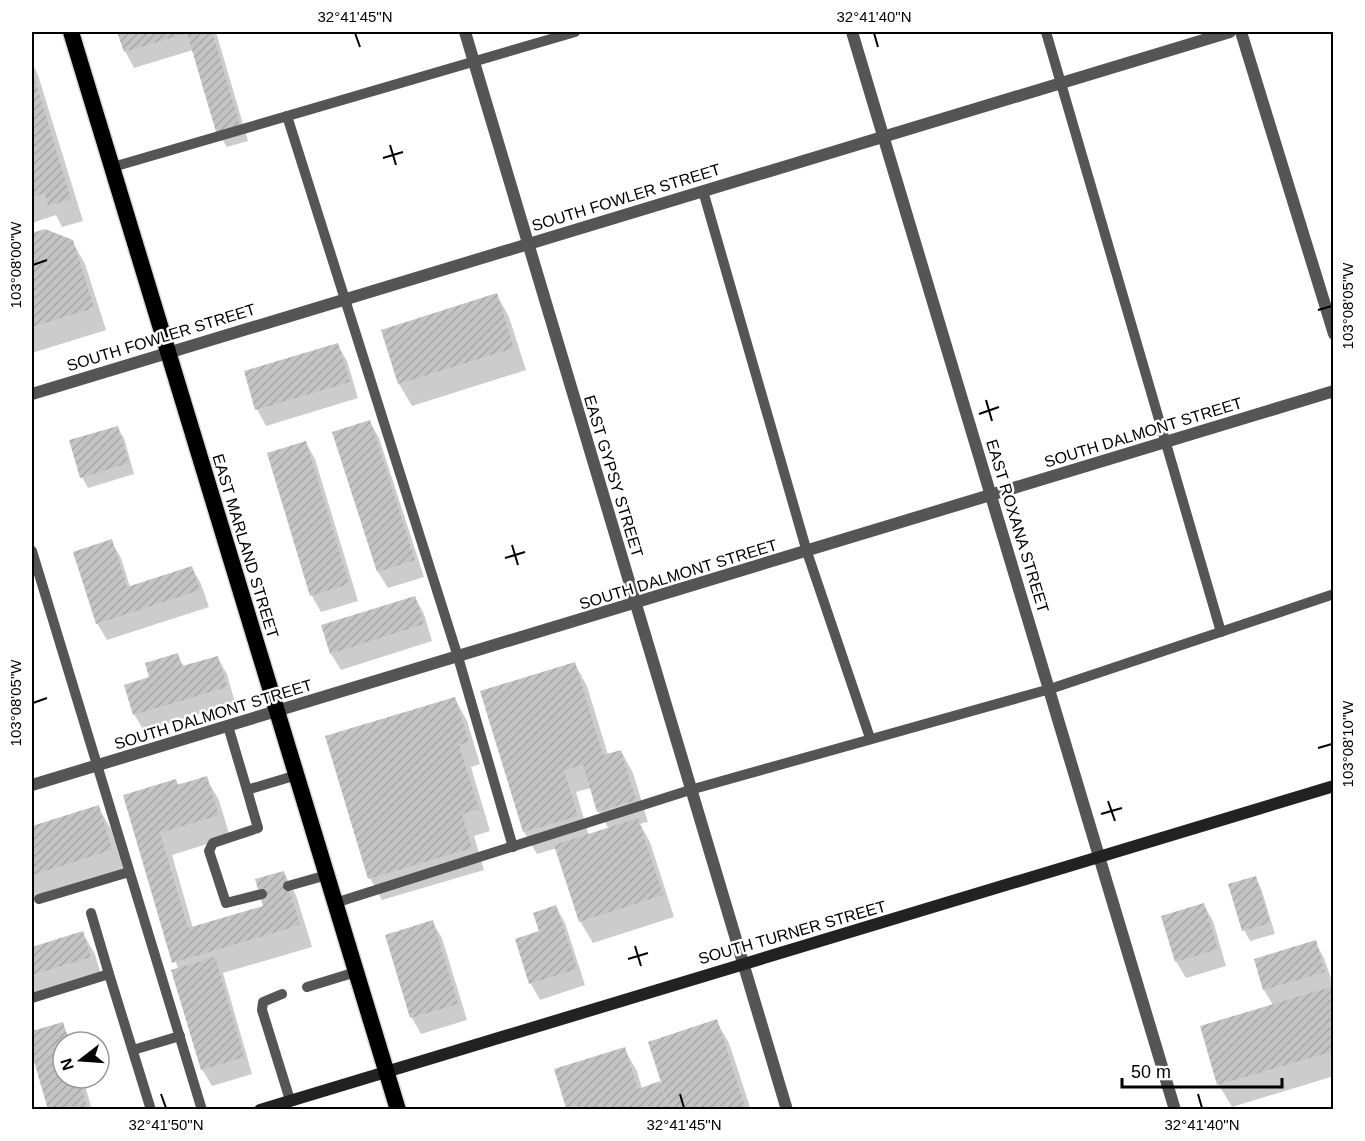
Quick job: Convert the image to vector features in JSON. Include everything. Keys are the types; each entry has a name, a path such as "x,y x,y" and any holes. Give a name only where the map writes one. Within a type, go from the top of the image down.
{"highway":[{"name":"EAST MARLAND STREET","path":"71,32 398,1110"}],"main road":[{"name":"SOUTH TURNER STREET","path":"260,1110 1334,786"}],"street":[{"name":"EAST GYPSY STREET","path":"465,32 787,1110"},
{"name":"EAST ROXANA STREET","path":"852,32 1175,1110"},
{"name":"SOUTH FOWLER STREET","path":"32,394 1230,32"},
{"path":"1241,32 1334,334"},
{"name":"SOUTH DALMONT STREET","path":"32,785 1334,391"}],"lane":[{"path":"113,167 575,32"},
{"path":"1046,32 1221,632"},
{"path":"287,116 343,300 458,657 513,847"},
{"path":"703,191 807,552 870,738"},
{"path":"32,551 202,1110"},
{"path":"335,903 690,790 1050,689 1334,594"},
{"path":"228,726 258,828 213,843 209,851 226,903 262,894"},
{"path":"248,790 297,775"},
{"path":"39,899 129,872"},
{"path":"288,886 327,875"},
{"path":"91,913 151,1110"},
{"path":"306,987 356,972"},
{"path":"32,998 109,974"},
{"path":"282,994 263,1002 262,1010 290,1100"},
{"path":"133,1050 180,1036"}],"building":[{"path":"117,32 212,32 240,125 216,132 187,33 124,52"},
{"path":"32,70 71,199 48,206 45,193 32,197"},
{"path":"45,229 73,240 94,308 32,327 32,233"},
{"path":"497,293 514,348 398,384 381,330"},
{"path":"338,343 350,382 255,410 244,371"},
{"path":"370,420 415,560 377,572 332,432"},
{"path":"118,426 129,463 80,478 69,440"},
{"path":"306,441 349,584 310,596 267,453"},
{"path":"112,539 127,587 192,566 200,590 96,624 73,552"},
{"path":"415,596 424,624 330,654 321,625"},
{"path":"178,653 182,666 218,656 227,687 133,715 124,685 149,677 145,663"},
{"path":"575,662 603,755 621,750 636,800 597,812 583,765 564,770 578,816 523,832 480,691"},
{"path":"455,697 469,742 459,745 479,809 462,814 472,848 368,879 325,736"},
{"path":"207,776 219,815 160,833 188,928 263,906 255,879 284,871 300,925 172,963 123,795 176,779 178,785"},
{"path":"99,805 112,850 32,875 32,826"},
{"path":"638,818 663,895 579,922 554,845"},
{"path":"1256,876 1270,923 1242,931 1228,884"},
{"path":"1204,903 1218,949 1175,962 1161,916"},
{"path":"556,905 577,969 529,984 515,939 539,931 533,913"},
{"path":"433,920 458,1004 410,1018 385,935"},
{"path":"83,931 91,957 32,975 32,947"},
{"path":"1316,940 1325,972 1263,990 1254,959"},
{"path":"215,957 244,1057 201,1070 171,970"},
{"path":"1334,986 1334,1051 1217,1085 1200,1026"},
{"path":"717,1019 746,1110 670,1110 648,1042"},
{"path":"63,1022 65,1030 51,1030 51,1090 82,1090 88,1110 48,1110 32,1054 32,1031"},
{"path":"625,1047 638,1089 660,1081 669,1110 578,1110 577,1104 566,1108 554,1069"}]}
